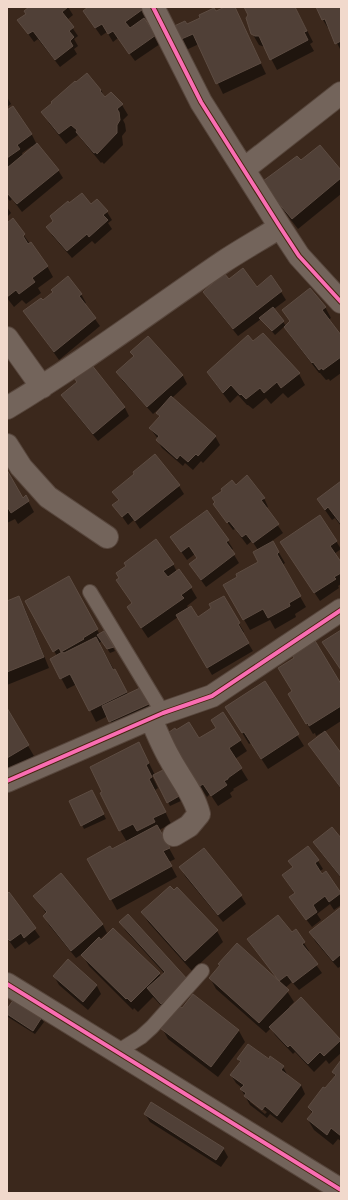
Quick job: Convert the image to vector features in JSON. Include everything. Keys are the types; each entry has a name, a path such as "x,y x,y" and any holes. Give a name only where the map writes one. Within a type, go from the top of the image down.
{"street":[{"path":"152,7 201,102 280,227 299,256 341,302"},
{"path":"244,169 341,93"},
{"path":"7,408 42,387 117,337 224,261 280,227"},
{"path":"7,338 42,387"},
{"path":"7,445 21,467 48,497 107,538"},
{"path":"7,781 157,716 212,696 341,610"},
{"path":"157,716 170,759 192,794 199,814 189,826 174,835"},
{"path":"7,984 341,1190"}],"lane":[{"path":"90,592 157,716"},
{"path":"117,1052 141,1037 152,1027 202,970"}],"building":[{"path":"29,7 68,7 62,12 74,27 69,31 74,37 70,41 73,46 55,60 33,31 28,34 17,20 26,14 24,11"},
{"path":"88,7 146,7 125,22 130,28 144,18 156,35 129,54 113,31 108,34 102,24 95,28 83,11"},
{"path":"225,7 235,7 261,63 216,84 193,34 179,40 172,27 185,21 187,24 200,18 199,15 214,8 216,11"},
{"path":"244,7 295,7 307,31 304,32 308,40 270,60 259,36 251,34 246,18 248,15"},
{"path":"316,7 341,7 341,41 335,44 325,19 322,20"},
{"path":"87,73 105,97 111,92 123,104 117,109 120,120 117,125 117,133 97,154 96,152 94,153 76,132 77,130 71,125 59,134 41,112 75,81 76,82"},
{"path":"13,106 32,134 17,145 20,149 7,158 7,110"},
{"path":"37,143 59,170 17,204 7,193 7,168"},
{"path":"320,145 341,170 341,178 292,219 277,201 275,204 263,181 297,156 301,160"},
{"path":"82,193 91,204 97,199 108,211 103,215 108,220 89,237 87,234 67,251 46,227 53,221 50,216 68,201 69,203"},
{"path":"13,218 25,234 23,236 28,244 31,242 48,266 32,278 35,282 19,294 16,290 7,297 7,223"},
{"path":"243,268 257,287 271,275 282,291 233,329 203,292 224,273 229,279"},
{"path":"68,276 82,294 79,296 96,318 54,352 23,311 41,298 43,300 53,292 51,290"},
{"path":"310,288 326,307 322,310 341,335 341,357 323,370 322,368 319,370 313,362 312,363 284,327 290,321 282,310"},
{"path":"273,307 284,321 272,331 259,318"},
{"path":"263,333 300,373 281,388 277,382 264,393 260,388 246,399 231,385 223,393 207,372 248,335 253,341"},
{"path":"148,336 183,375 147,407 116,372 134,356 130,352"},
{"path":"91,364 125,407 93,434 61,395 77,382 74,378"},
{"path":"171,396 216,436 198,456 196,454 188,462 180,455 177,459 156,440 159,436 149,428 160,416 156,413"},
{"path":"155,454 180,485 135,521 128,512 122,517 112,505 119,500 112,492"},
{"path":"7,470 23,498 26,495 29,501 11,513 8,508 7,509"},
{"path":"247,475 265,498 261,500 279,524 253,543 246,534 242,537 229,521 227,523 213,504 215,502 212,498 222,491 221,489 232,480 236,485"},
{"path":"341,481 341,524 328,507 325,510 317,499"},
{"path":"207,510 229,540 226,542 235,554 201,580 189,564 197,558 189,546 181,552 170,537"},
{"path":"320,515 337,541 330,546 341,562 341,573 334,577 336,579 314,593 280,542"},
{"path":"156,539 174,564 163,571 168,577 179,569 192,587 181,595 184,598 141,628 127,607 132,603 116,580 119,578 116,573 126,566 124,563"},
{"path":"273,541 279,552 277,554 301,596 289,603 290,606 268,618 263,609 243,620 223,585 237,577 236,574 258,562 253,552"},
{"path":"69,576 98,629 61,652 59,648 53,652 25,601"},
{"path":"19,596 44,657 7,672 7,601"},
{"path":"224,596 240,623 238,624 249,643 207,668 176,615 191,606 198,617 211,608 209,604"},
{"path":"341,630 341,670 322,642"},
{"path":"104,631 114,647 107,649 97,635"},
{"path":"96,637 113,670 115,669 127,692 89,711 70,674 60,679 50,659"},
{"path":"314,639 341,684 341,706 309,726 308,723 306,724 288,694 292,691 278,668 294,658 291,653"},
{"path":"265,681 299,734 261,759 244,732 242,733 225,707"},
{"path":"142,687 149,704 109,722 102,706"},
{"path":"7,708 29,745 7,758"},
{"path":"223,712 241,740 229,748 242,768 224,781 227,785 211,796 203,784 200,786 185,764 162,737 175,728 176,730 189,722 199,738 216,728 211,720"},
{"path":"325,731 341,753 341,788 308,744"},
{"path":"139,742 149,763 146,765 152,777 149,779 166,812 153,818 155,822 137,831 133,824 119,831 100,793 102,792 90,767"},
{"path":"167,768 181,795 167,803 153,775"},
{"path":"92,790 104,814 81,826 69,801"},
{"path":"157,825 170,848 163,851 172,866 110,900 87,859 110,846 112,849"},
{"path":"332,827 341,838 341,877 313,842"},
{"path":"308,846 319,860 315,863 322,874 326,871 341,893 329,902 325,896 313,905 317,912 306,920 289,897 295,893 282,875 293,867 288,861"},
{"path":"204,848 242,895 218,915 179,867"},
{"path":"61,873 103,924 71,951 43,916 47,912 33,896"},
{"path":"170,886 174,890 177,887 218,930 185,961 141,912"},
{"path":"9,892 36,928 24,938 21,933 10,941 7,938 7,894"},
{"path":"341,907 341,954 333,961 309,932"},
{"path":"128,914 188,980 161,1004 147,988 165,972 119,922"},
{"path":"278,915 292,932 296,929 305,942 302,944 318,964 293,983 287,975 279,981 247,939"},
{"path":"113,928 160,973 131,1002 127,998 126,999 81,955 99,937 101,940"},
{"path":"237,943 289,990 259,1023 209,978 220,965 218,964"},
{"path":"68,959 97,985 83,1002 53,976"},
{"path":"193,994 239,1030 211,1067 160,1028 178,1005 182,1008"},
{"path":"301,997 341,1040 324,1056 320,1052 308,1064 290,1045 288,1047 269,1027"},
{"path":"14,999 42,1017 33,1031 7,1014 7,1009"},
{"path":"248,1044 269,1059 270,1056 284,1066 281,1070 301,1085 277,1116 265,1106 262,1110 244,1096 246,1093 240,1089 244,1085 230,1075 241,1061 237,1059"},
{"path":"341,1060 341,1136 331,1128 327,1135 307,1119 313,1112 308,1107 323,1087 325,1088 336,1075 332,1072"},
{"path":"151,1102 224,1148 216,1160 144,1114"}],"cycle path":[{"path":"153,7 201,102 280,227 299,256 341,302"},
{"path":"7,781 163,713 212,696 341,610"},
{"path":"7,984 341,1190"}]}
